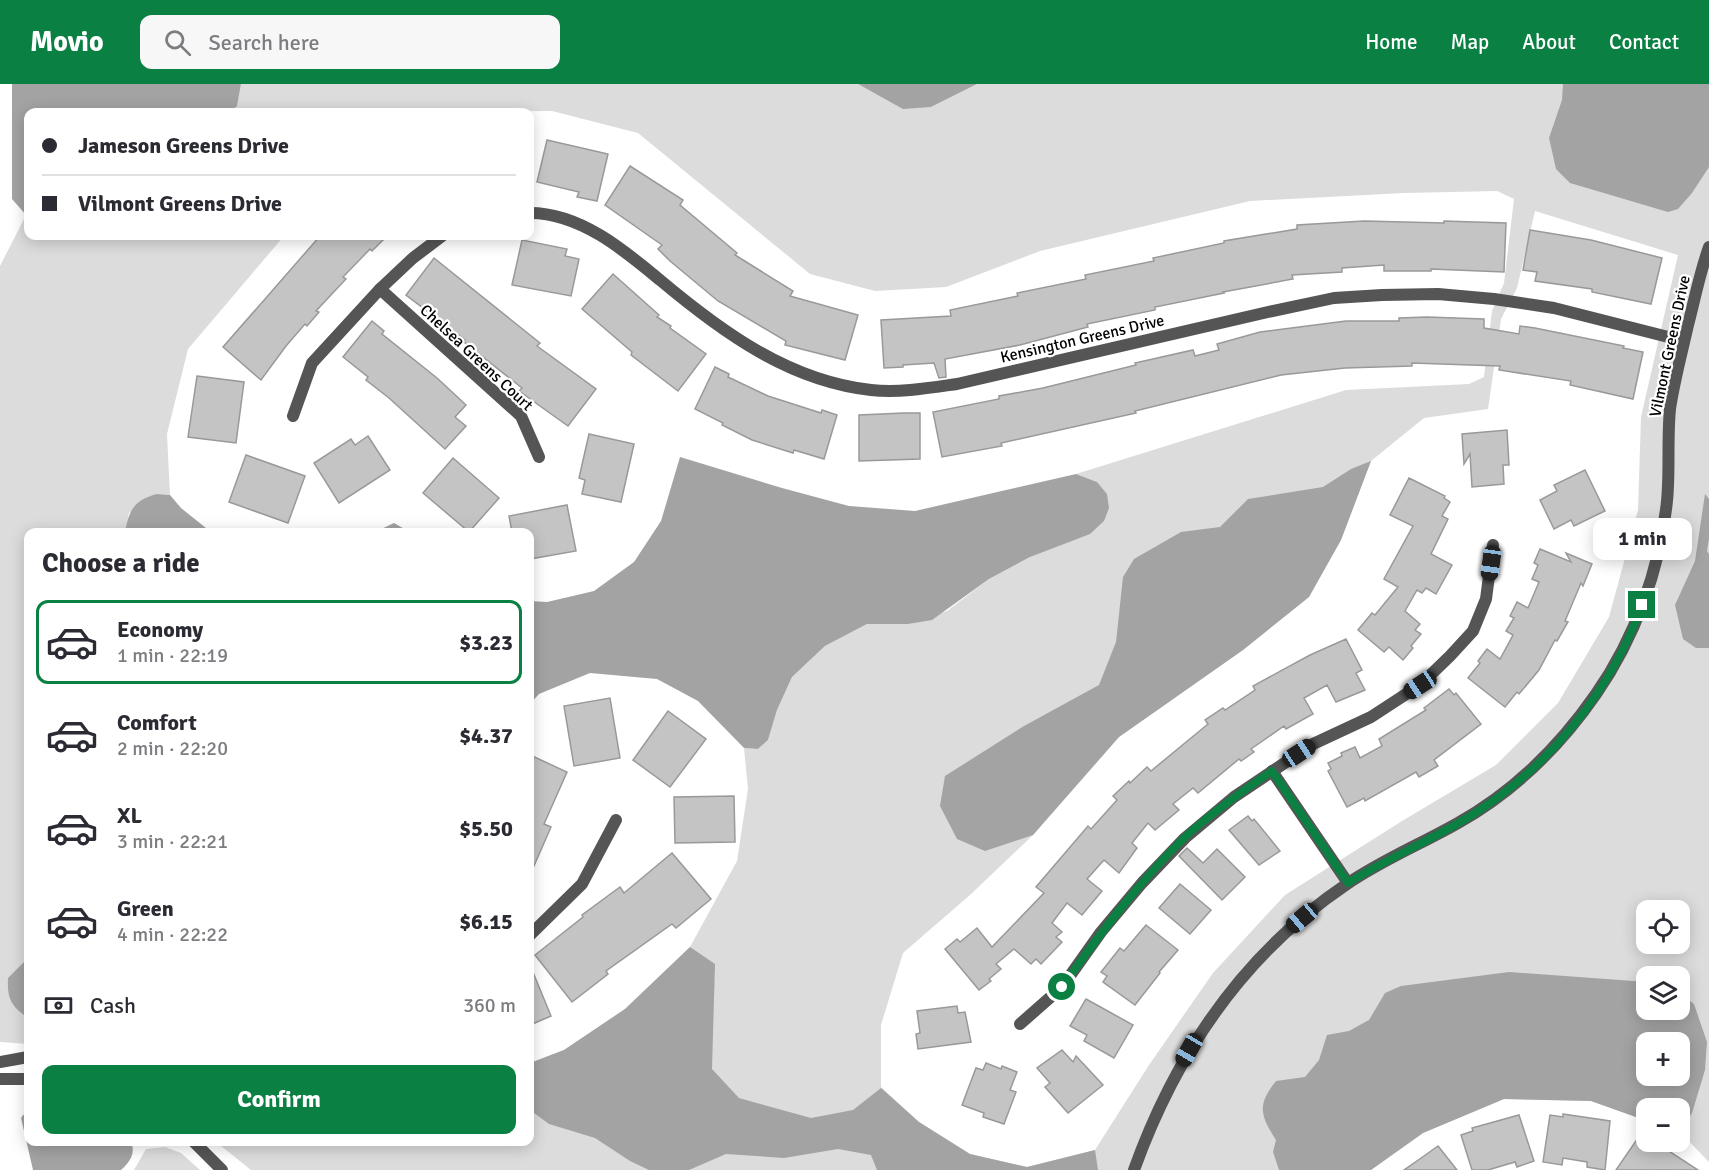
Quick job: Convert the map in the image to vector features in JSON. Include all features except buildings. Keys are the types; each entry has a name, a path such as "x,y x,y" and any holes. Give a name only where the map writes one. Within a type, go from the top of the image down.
{"street":[{"name":"Kensington Greens Drive","path":"534,213 585,226 629,253 662,282 749,347 786,367 834,384 873,390 916,390 957,384 1334,298 1382,295 1438,294 1554,308 1684,341"},
{"path":"293,416 312,363 380,289 413,258 437,240"},
{"name":"Vilmont Greens Drive","path":"1134,1170 1170,1084 1215,1010 1253,965 1285,933 1348,883 1459,822 1497,797 1530,771 1556,745 1598,692 1637,618 1657,554 1667,501 1670,412 1684,341 1709,247"},
{"name":"Chelsea Greens Court","path":"380,289 521,416 539,457"},
{"path":"1020,1024 1062,987 1101,932 1142,883 1185,838 1234,797 1313,744 1381,711 1420,685 1450,656 1473,631 1486,599 1493,545"},
{"path":"1272,771 1348,883"},
{"path":"534,931 582,884 616,820"},
{"path":"0,1062 24,1058"},
{"path":"0,1079 24,1079"},
{"path":"198,1146 222,1170"}],"shaded area":[{"path":"12,84 241,84 237,106 234,108 24,108 24,213 12,199"},
{"path":"241,84 858,84 875,93 931,107 977,84 1709,84 1709,1162 1690,1142 1690,1098 1636,1098 1636,1117 1591,1101 1504,1099 1423,1133 1371,1170 251,1170 221,1146 534,1146 534,1061 564,1050 625,1009 690,947 737,861 748,789 744,748 758,749 768,740 777,710 792,677 825,646 867,624 908,624 947,611 989,579 1030,557 1097,482 1076,474 1346,390 1469,384 1484,377 1492,311 1504,283 1514,199 1497,191 1250,201 1040,251 946,287 875,291 810,274 638,133 552,111 534,111 534,108 234,108 237,105","holes":["1535,211 1678,255 1641,417 1638,510 1609,617 1558,703 1496,765 1285,895 1213,973 1149,1065 1095,1150 1027,1167 970,1154 919,1122 881,1087 881,1025 903,953 970,895 1033,835 1119,737 1243,650 1309,597 1341,540 1371,461 1424,418 1488,409 1501,319 1517,288"]},
{"path":"858,84 977,84 931,107 903,109"},
{"path":"1563,84 1709,84 1709,167 1678,209 1668,212 1570,183 1556,169 1549,138 1562,100"},
{"path":"24,219 24,240 281,240 188,349 167,434 170,495 157,494 129,513 126,528 24,528 24,1044 0,1042 0,266"},
{"path":"680,457 849,506 915,511 1076,474 1097,482 1107,494 1109,508 1104,521 1090,534 1030,557 989,579 932,620 908,624 867,624 825,646 792,677 777,710 768,740 758,749 744,748 698,701 657,679 590,673 539,694 534,700 534,601 547,602 594,591 634,562 661,521"},
{"path":"1371,461 1341,540 1309,597 1243,650 1119,737 1033,835 985,851 957,839 940,806 945,776 1024,726 1099,685 1116,642 1123,577 1134,559 1181,532 1220,527 1248,499 1323,487 1351,469"},
{"path":"1705,494 1709,499 1707,551 1709,554 1709,648 1696,648 1683,639 1675,605 1695,561"},
{"path":"170,495 181,508 206,528 126,528 134,507 149,496"},
{"path":"394,523 403,528 383,528"},
{"path":"690,947 715,964 712,1069 739,1098 811,1118 853,1110 881,1088 919,1122 970,1154 1027,1167 1095,1150 1098,1170 877,1170 871,1155 838,1149 784,1158 726,1154 689,1170 649,1170 630,1161 595,1138 549,1124 534,1113 534,1061 564,1050 625,1009"},
{"path":"24,962 24,1015 9,997 8,978"},
{"path":"1509,972 1636,981 1636,1020 1690,1020 1690,1001 1694,1004 1707,1042 1705,1070 1692,1113 1690,1116 1690,1098 1636,1098 1636,1117 1591,1101 1504,1099 1423,1133 1371,1170 1279,1170 1273,1152 1276,1140 1267,1124 1263,1110 1263,1104 1270,1089 1276,1081 1305,1077 1319,1060 1327,1035 1349,1031 1369,1020 1385,993 1401,986"},
{"path":"24,1115 24,1131 21,1118"},
{"path":"27,1146 132,1146 133,1150 127,1164 121,1170 33,1170"},
{"path":"165,1147 181,1153 200,1170 134,1170 146,1149"}],"route":[{"path":"1062,987 1101,932 1142,883 1185,838 1234,797 1272,771 1348,883 1473,814 1530,771 1578,719 1608,677 1642,605"}]}
